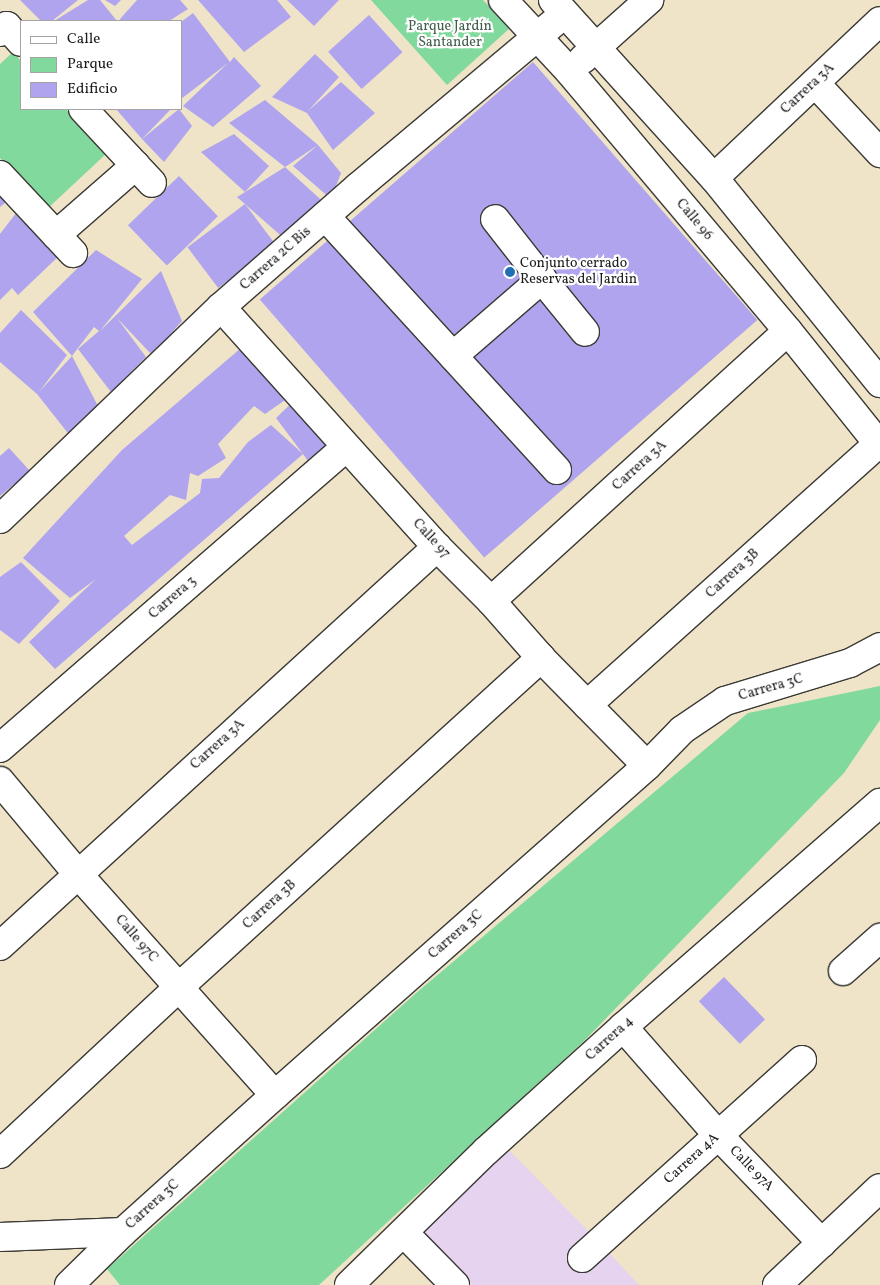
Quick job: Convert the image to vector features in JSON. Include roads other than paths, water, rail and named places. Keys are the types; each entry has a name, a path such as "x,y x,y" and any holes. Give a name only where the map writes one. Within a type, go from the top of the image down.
{"street":[{"name":"Calle 96","path":"503,0 569,71 788,330 879,445"},
{"path":"569,71 649,0"},
{"name":"Carrera 2C Bis","path":"0,519 221,307 325,216 538,37 559,6"},
{"path":"559,6 714,178 880,383"},
{"name":"Carrera 3A","path":"714,178 880,21"},
{"path":"0,32 7,26 20,41"},
{"path":"815,83 880,153"},
{"path":"0,175 65,244 144,174 84,110"},
{"path":"325,216 557,470"},
{"path":"495,218 542,280 585,332"},
{"path":"453,356 542,280"},
{"name":"Calle 97","path":"221,307 437,547 491,601 541,658 647,766"},
{"name":"Carrera 3A","path":"491,601 788,330"},
{"name":"Carrera 3B","path":"587,705 879,445"},
{"name":"Carrera 3","path":"0,748 346,447"},
{"name":"Carrera 3A","path":"0,946 77,873 437,547"},
{"name":"Carrera 3C","path":"68,1285 123,1232 275,1095 647,766 682,730 725,701 850,663 880,647"},
{"name":"Carrera 3B","path":"0,1154 178,988 541,658"},
{"name":"Calle 97C","path":"0,781 77,873 275,1095"},
{"name":"Carrera 4","path":"349,1285 486,1151 623,1027 880,803"},
{"path":"843,971 880,938"},
{"name":"Calle 97A","path":"623,1027 718,1135 822,1243"},
{"name":"Carrera 4A","path":"582,1258 802,1060"},
{"path":"777,1285 880,1188"},
{"path":"0,1237 123,1232"},
{"path":"404,1233 455,1285"}],"place":[{"name":"Conjunto cerrado Reservas del Jardin","path":"510,272"}],"park label":[{"name":"Parque Jardín Santander","path":"450,36"}]}
